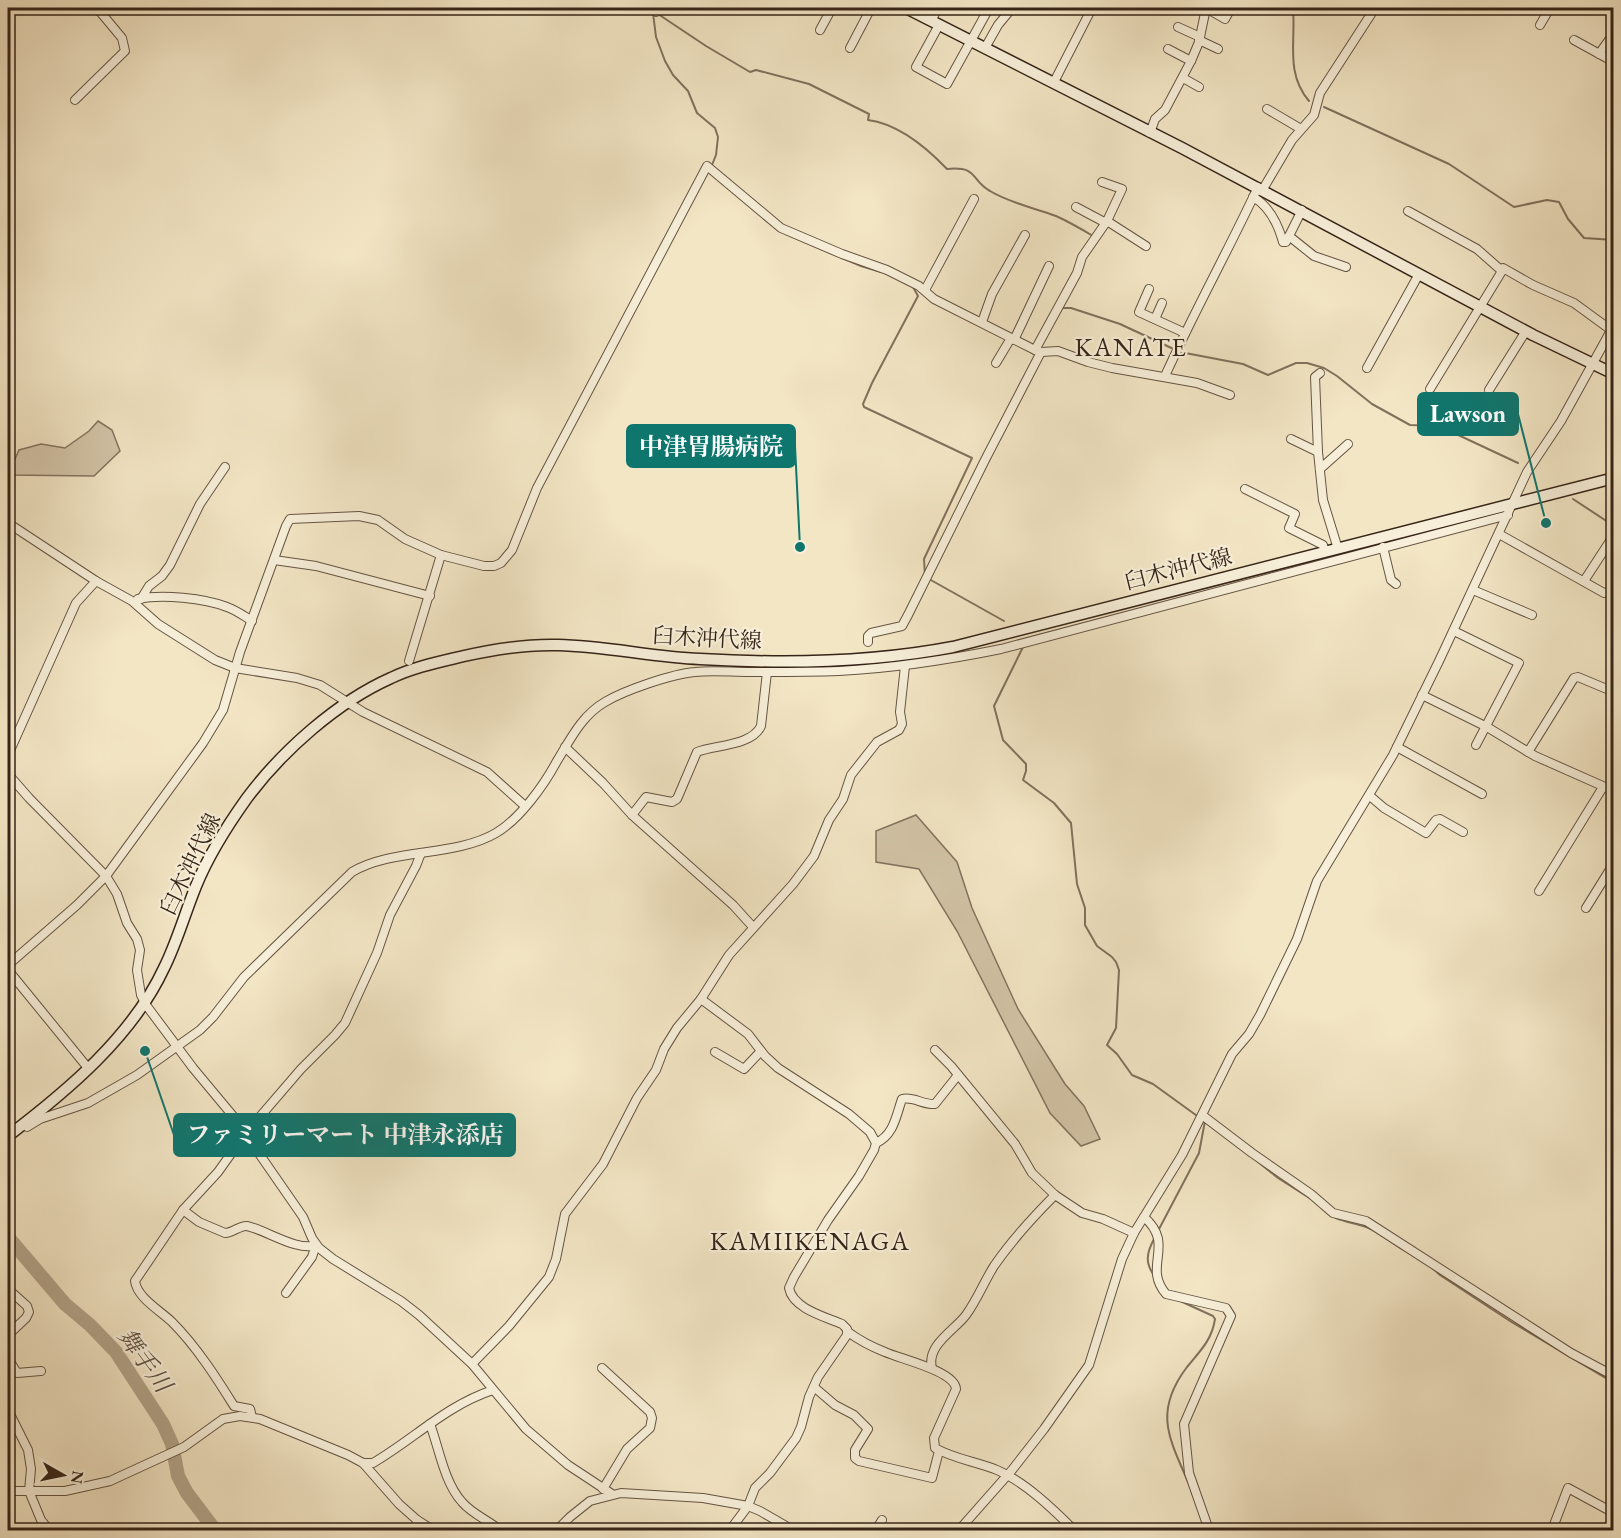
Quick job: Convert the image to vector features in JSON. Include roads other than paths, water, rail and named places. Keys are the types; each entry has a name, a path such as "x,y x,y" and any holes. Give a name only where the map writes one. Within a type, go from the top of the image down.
{"main road":[{"path":"906,8 921,11 935,23 1054,82 1258,191 1302,210 1526,331 1614,374"},
{"name":"臼木沖代線","path":"8,1136 49,1104 88,1068 122,1031 145,1001 163,970 197,883 229,824 255,788 282,757 349,702 376,685 414,669 512,647 557,645 681,658 818,661 877,659 923,652 953,647 1325,552 1510,509 1614,478"}],"street":[{"path":"75,100 125,51 122,38 97,8"},
{"path":"819,30 832,8"},
{"path":"850,48 871,8"},
{"path":"938,8 935,23 916,67 947,84 989,8"},
{"path":"985,48 998,25 1012,8"},
{"path":"1054,82 1092,8"},
{"path":"1150,133 1155,119 1165,110 1183,78 1200,38 1206,8 1225,19 1231,8"},
{"path":"1165,376 1258,191 1292,140 1314,115 1320,93 1375,8"},
{"path":"1540,25 1550,8"},
{"path":"1178,27 1218,49"},
{"path":"1599,54 1614,33"},
{"path":"1574,40 1614,62"},
{"path":"1168,49 1191,60"},
{"path":"1183,78 1200,87"},
{"path":"1267,109 1301,129"},
{"path":"8,966 106,876 203,743 223,710 235,668 285,526 290,519 359,516 378,520 405,539 441,555 484,566 494,566 506,559 512,550 537,488 707,166 781,228 887,270 925,290 934,299 1038,351 1058,351 1112,368 1197,383 1230,395"},
{"path":"868,642 868,636 871,633 902,626 908,615 1077,273 1082,257 1107,222 1122,189 1102,182"},
{"path":"1258,191 1281,233 1283,242 1286,242 1302,210"},
{"path":"925,290 974,199"},
{"path":"1076,207 1107,222 1146,246"},
{"path":"1408,211 1477,249 1502,271"},
{"path":"981,322 992,294 1025,235"},
{"path":"1289,236 1314,256 1346,267"},
{"path":"996,363 1012,339 1049,266"},
{"path":"959,1530 1044,1429 1089,1365 1122,1259 1134,1233 1182,1155 1228,1062 1260,1015 1289,956 1317,881 1370,796 1397,747 1454,631 1527,472 1561,422 1612,328 1574,303 1533,285 1503,268 1430,389"},
{"path":"1368,368 1419,274"},
{"path":"1149,289 1139,312 1185,333"},
{"path":"1155,319 1162,303"},
{"path":"1489,390 1526,331"},
{"path":"1320,373 1315,377 1318,452 1323,500 1338,549"},
{"path":"1291,439 1318,452"},
{"path":"1320,469 1348,444"},
{"path":"141,598 149,586 162,576 170,565 200,504 225,467"},
{"path":"1245,489 1295,514 1289,528 1323,545 1325,552"},
{"path":"8,1142 40,1119 88,1103 178,1047 208,1023 244,976 347,875 368,864 463,845 489,837 508,824 546,780 581,722 607,700 677,675 694,672 832,671 905,666 1001,649 1383,547 1510,509"},
{"path":"8,523 96,581 132,601 158,624 215,660 235,668 306,680 320,685 363,712 487,772 525,806"},
{"path":"1499,534 1604,592 1614,590"},
{"path":"1584,581 1612,538"},
{"path":"1383,547 1391,580 1396,584"},
{"path":"409,661 441,555"},
{"path":"274,560 315,566 430,596"},
{"path":"8,754 76,603 96,581"},
{"path":"1473,590 1532,615"},
{"path":"132,601 141,598 201,601 227,607 252,621"},
{"path":"1454,631 1519,663 1476,746"},
{"path":"472,1364 509,1326 549,1277 556,1259 566,1214 603,1164 677,1028 701,999 729,955 793,884 814,856 829,820 843,799 851,775 878,742 899,729 902,724 900,712 905,666"},
{"path":"632,815 646,797 672,801 677,799 697,752 729,745 757,732 760,726 767,672"},
{"path":"1528,752 1574,678 1578,677 1614,692"},
{"path":"1422,695 1487,727 1528,752 1614,791"},
{"path":"566,747 632,815 733,905 753,927"},
{"path":"1397,747 1482,794"},
{"path":"8,774 106,876 117,894 127,924 137,939 140,950 137,970 141,995 193,1068 219,1097 245,1134 303,1217 316,1245 410,1308 472,1364 508,1409 534,1436 568,1465 612,1494"},
{"path":"1539,891 1603,787"},
{"path":"1370,796 1384,808 1426,833 1436,820 1440,819 1463,832"},
{"path":"252,1417 250,1409 234,1406 217,1378 173,1323 141,1294 135,1286 137,1277 183,1210 218,1172 245,1134 301,1069 345,1023 390,915 420,854"},
{"path":"1586,908 1614,863"},
{"path":"8,970 88,1068"},
{"path":"701,999 748,1034 761,1051 784,1072 849,1114 870,1132 876,1143"},
{"path":"935,1050 945,1058 1015,1144 1032,1173 1055,1195 1082,1213 1134,1233"},
{"path":"715,1052 744,1069 761,1051"},
{"path":"958,1075 935,1104 909,1098 902,1099 891,1130 886,1137 876,1143 860,1176 828,1220 789,1288 792,1297 803,1306 842,1324 848,1332 883,1352 932,1368 954,1382 956,1386 933,1442 934,1446 939,1451 996,1469 1007,1475 1052,1508 1074,1530"},
{"path":"1203,1115 1311,1194 1333,1213 1366,1221 1571,1353 1614,1376"},
{"path":"932,1368 931,1361 941,1341 964,1318 1005,1251 1030,1220 1055,1195"},
{"path":"183,1210 199,1222 225,1233 246,1226 300,1245 311,1247 316,1245"},
{"path":"1144,1217 1157,1232 1159,1243 1156,1275 1166,1294 1226,1308 1232,1316 1184,1424 1192,1483 1209,1530"},
{"path":"286,1293 312,1257 316,1245"},
{"path":"8,1289 27,1306 29,1312 26,1318 8,1335"},
{"path":"730,1530 748,1506 755,1488 770,1473 796,1438 822,1370 848,1332"},
{"path":"8,1358 17,1373 41,1371"},
{"path":"602,1368 650,1412 652,1418 650,1428 627,1449 603,1489"},
{"path":"814,1387 835,1405 855,1415 868,1429 855,1450 855,1458 859,1461 932,1478 939,1451"},
{"path":"363,1463 373,1463 381,1459 430,1424 470,1400 493,1390"},
{"path":"8,1410 28,1450 31,1469 29,1491 49,1530"},
{"path":"8,1491 65,1491 110,1481 184,1447 223,1419 240,1416 252,1417 363,1463 394,1499 417,1520 434,1530"},
{"path":"430,1424 446,1473 461,1502 500,1530"},
{"path":"1552,1530 1568,1488 1614,1513"},
{"path":"557,1530 590,1501 612,1494 630,1493 703,1498 748,1506 793,1530"},
{"path":"416,1530 417,1520"},
{"path":"876,1530 882,1520"}],"waterway":[{"path":"649,8 750,72 756,70 809,84 869,114 868,120 901,131 921,145 947,169 969,172 984,187 998,195 1056,216 1093,236"},
{"path":"1293,8 1294,68 1297,79 1309,101"},
{"path":"653,13 656,37 665,61 673,75 688,91 697,113 715,128 718,137 716,155 712,165"},
{"path":"1324,107 1449,164 1514,207 1547,200 1559,202 1568,219 1584,238 1614,240"},
{"path":"764,219 778,230"},
{"path":"786,234 861,266 881,272"},
{"path":"913,287 918,296 863,404 864,407 972,458 924,559 925,576"},
{"path":"1064,304 1062,308 1071,308 1120,324 1180,352 1243,364 1268,375 1296,363 1307,363 1324,368 1372,404 1410,425 1439,426 1518,463"},
{"path":"1573,499 1614,526"},
{"path":"929,579 1004,621"},
{"path":"1023,647 994,706 1003,740 1026,764 1023,780 1054,803 1071,823 1077,884 1085,908 1085,925 1097,946 1112,957 1119,970 1116,1028 1107,1045 1117,1054 1132,1075 1153,1084 1200,1118"},
{"path":"1158,1231 1199,1153 1205,1121"},
{"path":"1257,1161 1278,1178 1311,1199"},
{"path":"1322,1208 1339,1219 1375,1231 1404,1250"},
{"name":"舞手川","path":"8,1237 65,1304 90,1325 116,1352 163,1424 172,1444 178,1476 187,1493 215,1530"},
{"path":"1154,1239 1148,1258 1155,1277"},
{"path":"1429,1265 1440,1275 1510,1321 1614,1383"},
{"path":"1178,1300 1215,1319 1208,1339 1177,1383 1167,1412 1175,1453 1189,1484"}],"place":[{"name":"Lawson","path":"1546,523"},
{"name":"中津胃腸病院","path":"800,547"},
{"name":"ファミリーマート 中津永添店","path":"145,1051"}],"district":[{"name":"KANATE","path":"1131,347"},
{"name":"KAMIIKENAGA","path":"810,1241"}]}
